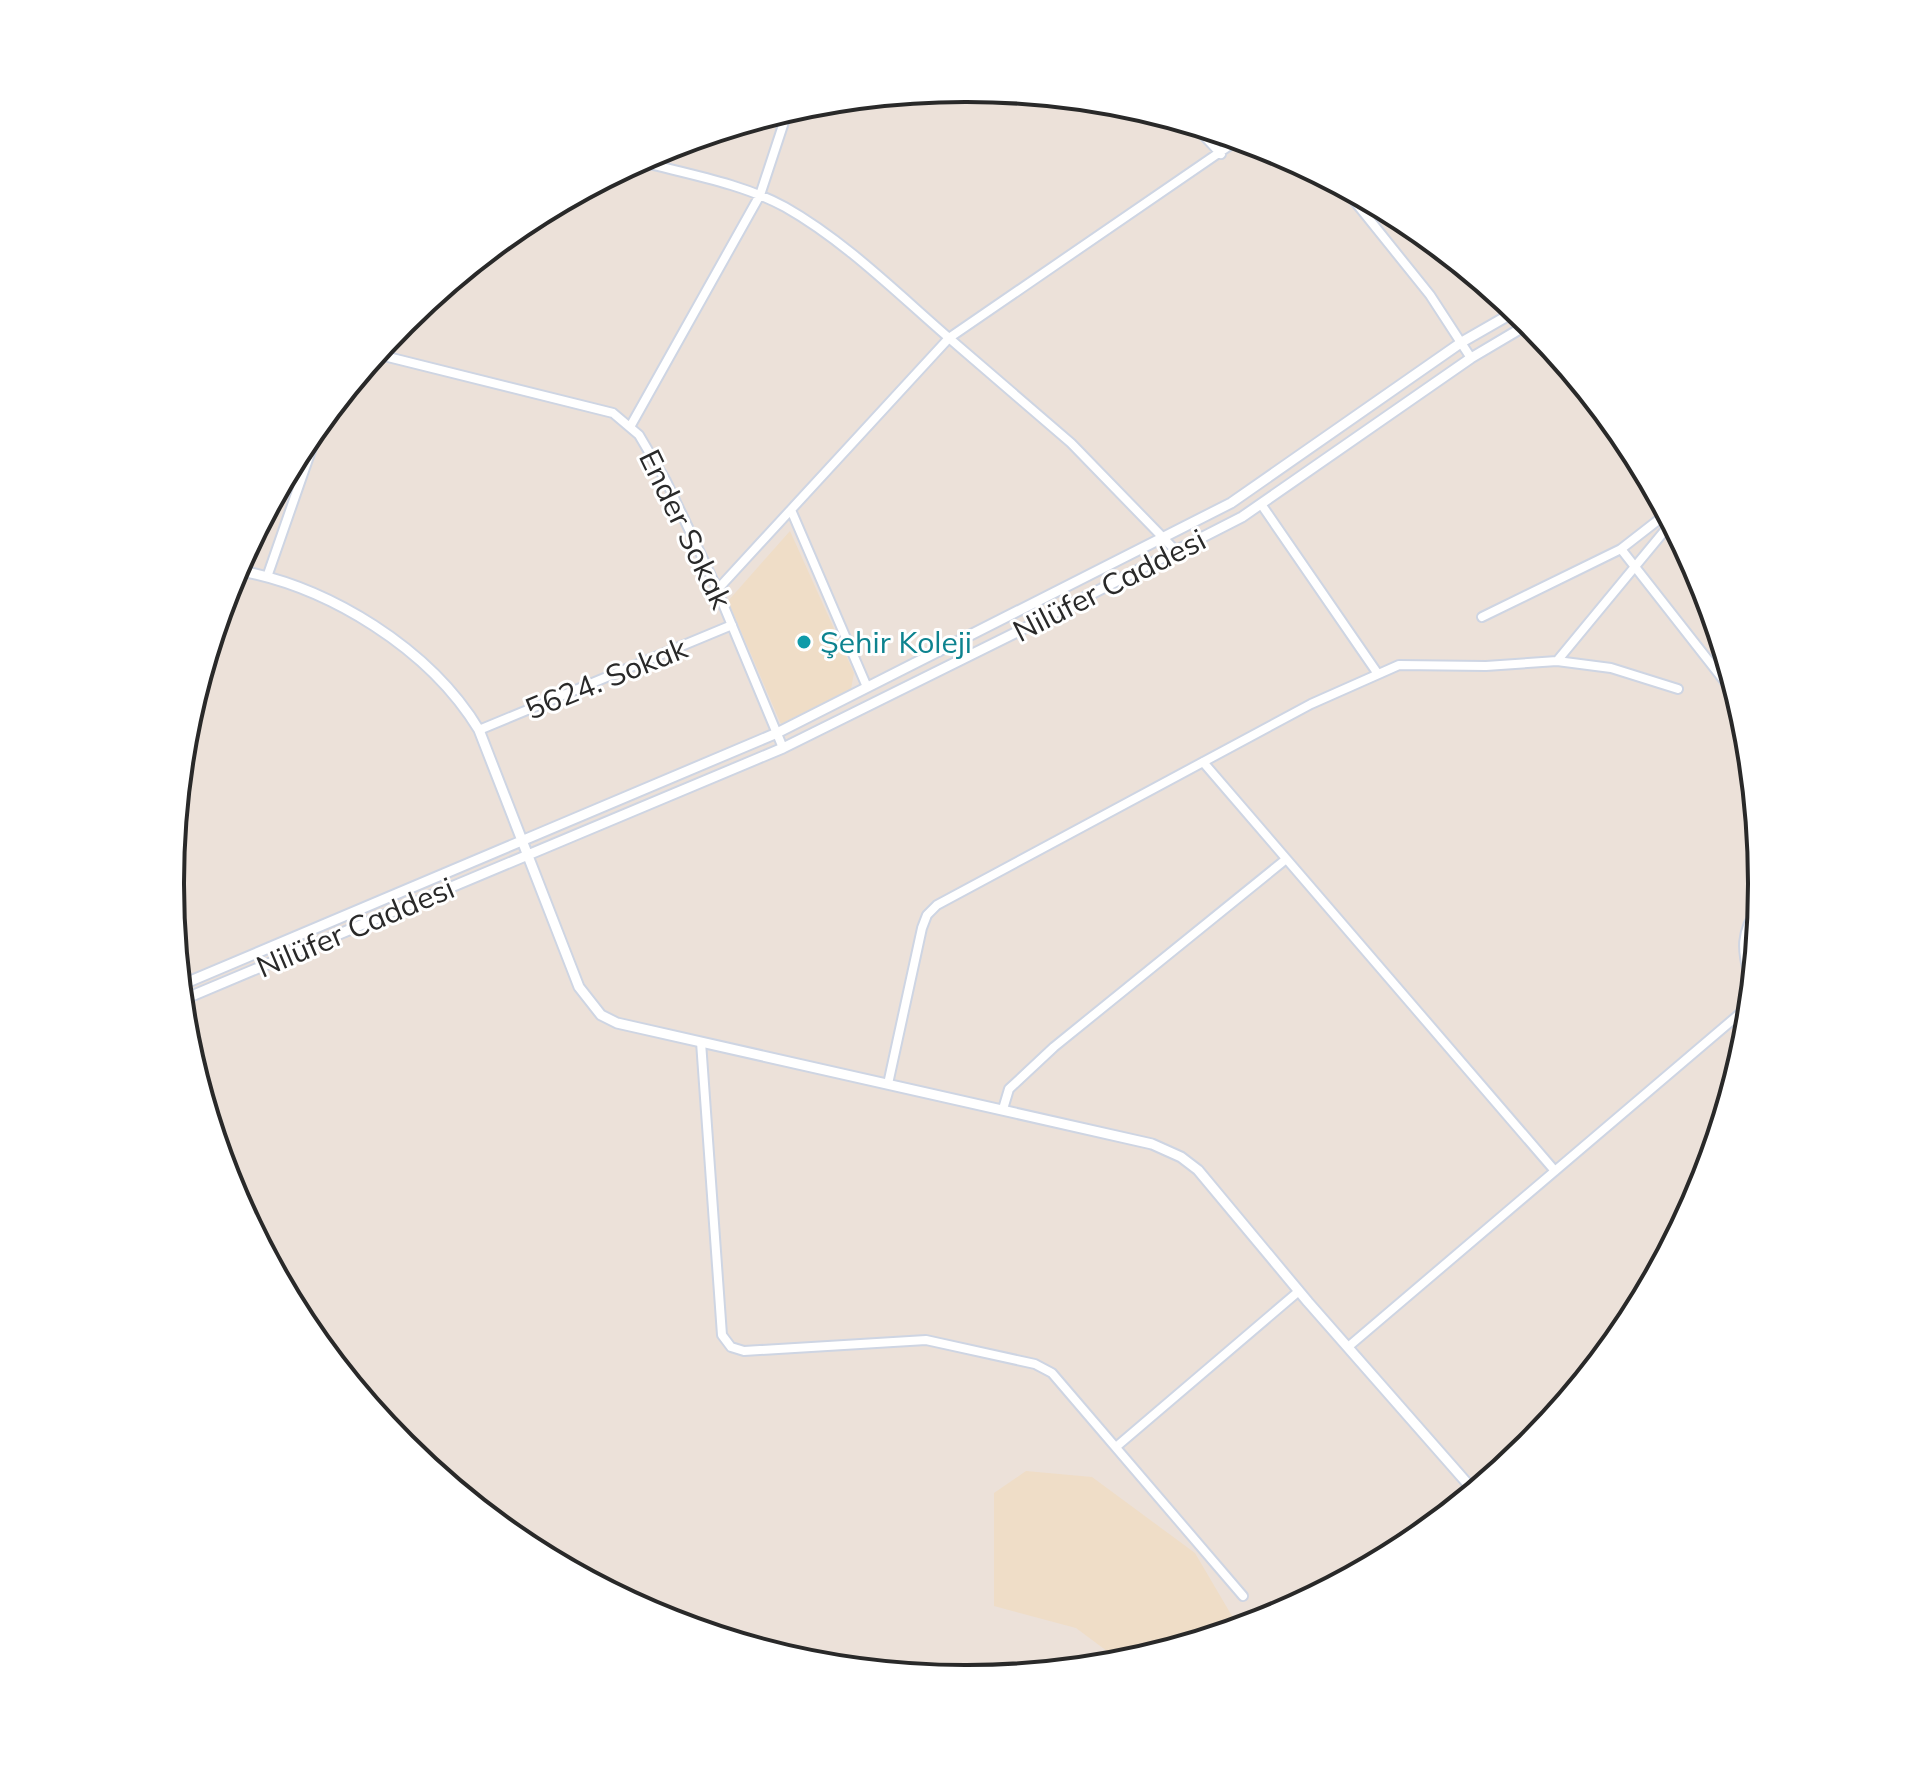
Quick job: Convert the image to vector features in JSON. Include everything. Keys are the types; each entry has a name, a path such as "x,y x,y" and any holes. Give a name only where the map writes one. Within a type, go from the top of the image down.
{"street":[{"path":"630,427 760,195 783,124"},
{"path":"1208,141 1221,154"},
{"path":"717,590 949,338 1018,288 1229,147"},
{"path":"656,166 760,195 787,208 866,266 1071,443 1176,551"},
{"path":"1366,213 1471,358"},
{"path":"191,981 777,733 1231,503 1462,342 1504,318"},
{"name":"Nilüfer Caddesi","path":"193,995 783,748 1176,551 1261,504 1471,358 1518,330"},
{"name":"Ender Sokak","path":"388,357 613,413 639,435 666,481 717,590 783,748"},
{"path":"267,577 306,466"},
{"path":"1261,504 1378,674"},
{"path":"791,510 867,687"},
{"path":"1482,617 1621,549 1658,520"},
{"path":"1557,661 1664,532"},
{"path":"1621,549 1634,570 1719,675"},
{"path":"249,573 338,602 406,651 462,701 479,730 579,987 601,1015 617,1023 1152,1144 1181,1157 1198,1170 1467,1483"},
{"name":"5624. Sokak","path":"479,730 732,625"},
{"path":"888,1084 922,928 927,915 937,905 1311,704 1399,665 1486,666 1557,661 1611,668 1678,689"},
{"path":"1203,762 1555,1171"},
{"path":"1003,1109 1009,1089 1054,1047 1285,860"},
{"path":"1744,955 1742,946 1746,924"},
{"path":"1348,1347 1735,1017"},
{"path":"701,1042 722,1335 731,1347 744,1351 926,1340 1035,1364 1052,1373 1243,1596"},
{"path":"1116,1447 1299,1291"}],"shaded area":[{"path":"790,531 854,673 851,689 781,724 728,601"},
{"path":"1026,1471 1092,1477 1195,1553 1233,1618 1168,1638 1108,1652 1076,1628 994,1606 994,1493"}],"place":[{"name":"Şehir Koleji","path":"804,642"}]}
